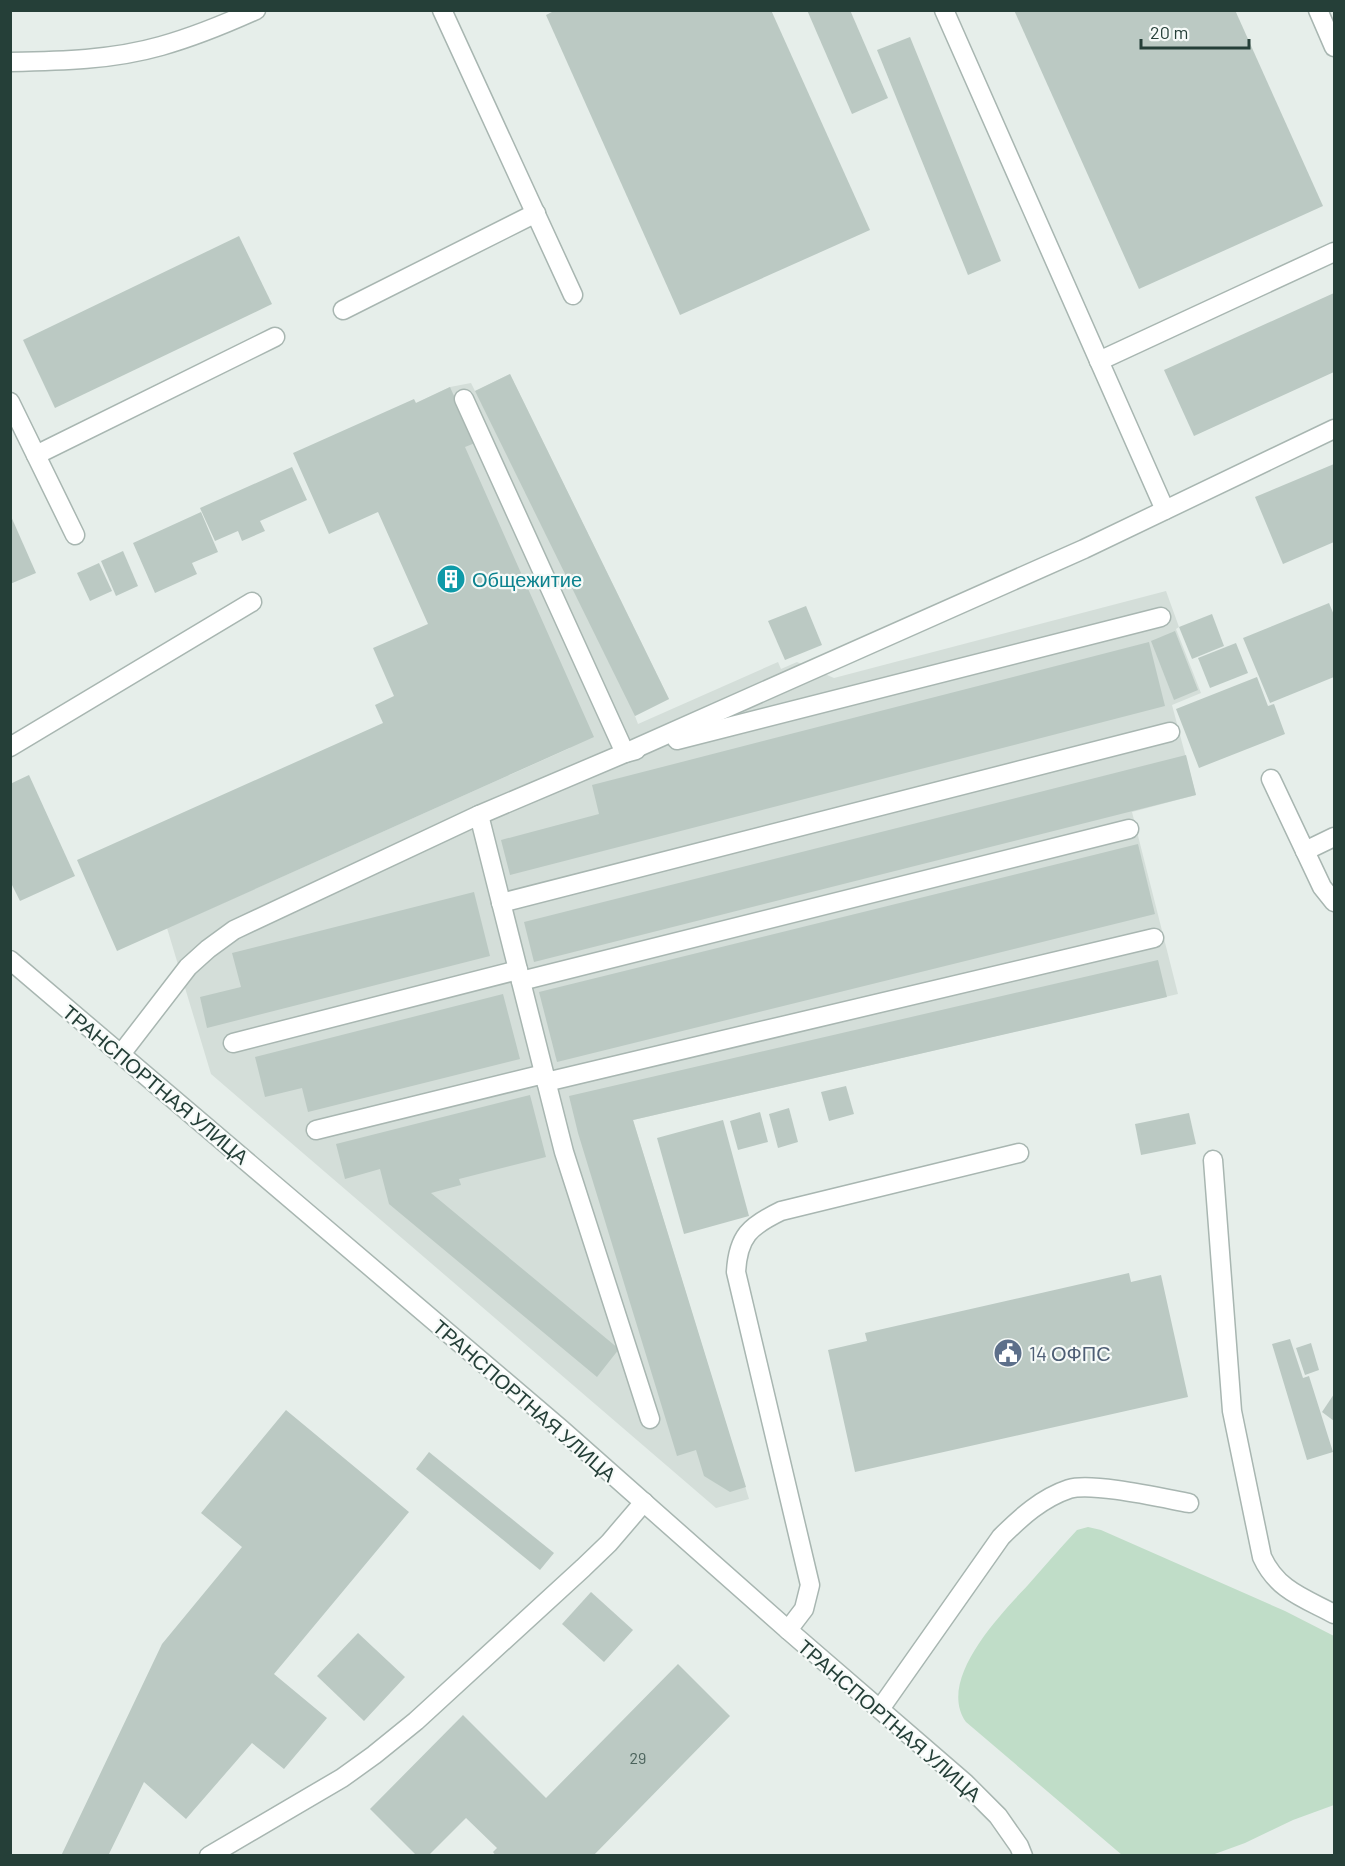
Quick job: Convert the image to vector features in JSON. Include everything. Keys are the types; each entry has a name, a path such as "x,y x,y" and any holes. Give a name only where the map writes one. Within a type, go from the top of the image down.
{"street":[{"path":"10,62 106,57 160,46 210,30 256,10"},
{"path":"442,10 573,295"},
{"path":"944,10 1165,510"},
{"path":"1318,10 1335,47"},
{"path":"343,310 536,213"},
{"path":"1099,361 1335,252"},
{"path":"36,455 275,337"},
{"path":"464,399 626,753"},
{"path":"10,402 75,535"},
{"path":"121,1054 188,967 234,930 479,815 626,753 1084,549 1335,429"},
{"path":"10,747 252,602"},
{"path":"626,753 1161,617"},
{"path":"501,903 1170,732"},
{"path":"1271,779 1322,887 1335,902"},
{"path":"479,815 564,1152 650,1419"},
{"path":"233,1043 1129,829"},
{"path":"1305,851 1335,837"},
{"path":"316,1130 1155,938"},
{"name":"ТРАНСПОРТНАЯ УЛИЦА","path":"10,960 561,1429 965,1783 998,1816 1019,1846 1023,1856"},
{"path":"788,1630 804,1609 810,1585 736,1272 737,1253 745,1237 760,1222 782,1211 1019,1153"},
{"path":"1213,1160 1232,1411 1262,1557 1269,1573 1286,1589 1335,1614"},
{"path":"880,1709 1001,1537 1025,1514 1051,1496 1072,1488 1098,1488 1189,1503"},
{"path":"209,1856 342,1778 383,1748 416,1721 583,1568 609,1543 644,1502"}],"shaded area":[{"path":"510,374 669,699 635,716 638,724 778,662 781,669 797,662 834,678 1166,591 1179,627 1176,629 1201,693 1172,705 1196,795 1132,812 1178,994 633,1120 749,1499 716,1508 211,1074 167,928 570,748 416,403 450,387 471,383 475,391"}],"green space":[{"path":"1088,1527 1101,1530 1285,1611 1334,1636 1334,1805 1212,1855 1122,1855 966,1722 959,1705 959,1687 965,1668 976,1649 1003,1613 1077,1530"}],"building":[{"path":"556,10 771,10 870,230 680,315 546,15"},
{"path":"807,10 850,10 888,98 852,114"},
{"path":"1014,10 1235,10 1323,206 1139,289"},
{"path":"910,37 1001,261 968,275 877,50"},
{"path":"239,236 272,304 55,408 23,340"},
{"path":"1334,293 1334,372 1194,436 1164,370"},
{"path":"510,374 669,699 635,716 475,391"},
{"path":"450,387 475,443 465,447 594,737 117,951 77,860 383,723 375,705 394,696 373,648 428,624 378,512 329,534 293,453 414,399 416,403"},
{"path":"1334,464 1334,542 1283,564 1255,497"},
{"path":"292,467 307,500 260,521 265,531 242,541 238,531 215,541 200,508"},
{"path":"201,512 218,552 192,563 197,574 155,593 133,543"},
{"path":"10,514 36,573 10,584"},
{"path":"123,551 138,586 116,596 101,561"},
{"path":"99,563 112,591 90,601 77,573"},
{"path":"1329,603 1334,615 1334,677 1270,703 1243,638"},
{"path":"806,606 822,645 785,660 768,621"},
{"path":"1212,614 1224,646 1192,659 1179,627"},
{"path":"1175,631 1198,690 1174,700 1151,641"},
{"path":"1149,642 1165,706 510,875 501,840 599,814 592,785"},
{"path":"1236,643 1248,673 1210,688 1198,658"},
{"path":"1257,677 1268,706 1274,704 1285,734 1199,768 1176,709"},
{"path":"1186,755 1196,795 534,962 524,922"},
{"path":"29,775 75,876 20,901 10,881 10,784"},
{"path":"1138,844 1155,914 557,1062 539,992"},
{"path":"474,892 490,956 207,1028 200,997 241,987 232,953"},
{"path":"1158,960 1167,997 633,1120 746,1487 730,1492 704,1476 696,1450 677,1456 578,1133 569,1096"},
{"path":"503,994 520,1059 308,1112 302,1088 265,1097 255,1057"},
{"path":"846,1086 854,1114 829,1121 821,1092"},
{"path":"530,1095 546,1157 459,1179 461,1185 431,1193 619,1349 597,1377 389,1204 380,1169 345,1179 336,1144"},
{"path":"789,1108 798,1142 778,1148 769,1114"},
{"path":"760,1112 768,1142 738,1150 730,1121"},
{"path":"1189,1113 1196,1144 1141,1155 1135,1124"},
{"path":"723,1120 749,1216 684,1234 657,1138"},
{"path":"1129,1273 1131,1282 1161,1275 1188,1397 855,1472 828,1350 867,1341 865,1333"},
{"path":"1290,1339 1303,1378 1309,1376 1333,1452 1307,1460 1272,1344"},
{"path":"1311,1343 1319,1370 1305,1375 1296,1348"},
{"path":"1334,1394 1334,1421 1322,1412"},
{"path":"286,1410 409,1512 274,1674 327,1718 284,1769 252,1743 186,1819 144,1782 108,1856 61,1856 162,1644 242,1547 201,1513"},
{"path":"429,1452 554,1553 540,1570 416,1469"},
{"path":"591,1592 633,1630 604,1662 562,1624"},
{"path":"358,1633 405,1677 364,1721 317,1676"},
{"path":"678,1664 730,1716 593,1856 496,1856 493,1852 497,1848 466,1818 428,1856 417,1856 370,1809 463,1715 546,1798"}],"place":[{"name":"Общежитие","path":"451,579"},
{"name":"14 ОФПС","path":"1008,1353"}]}
